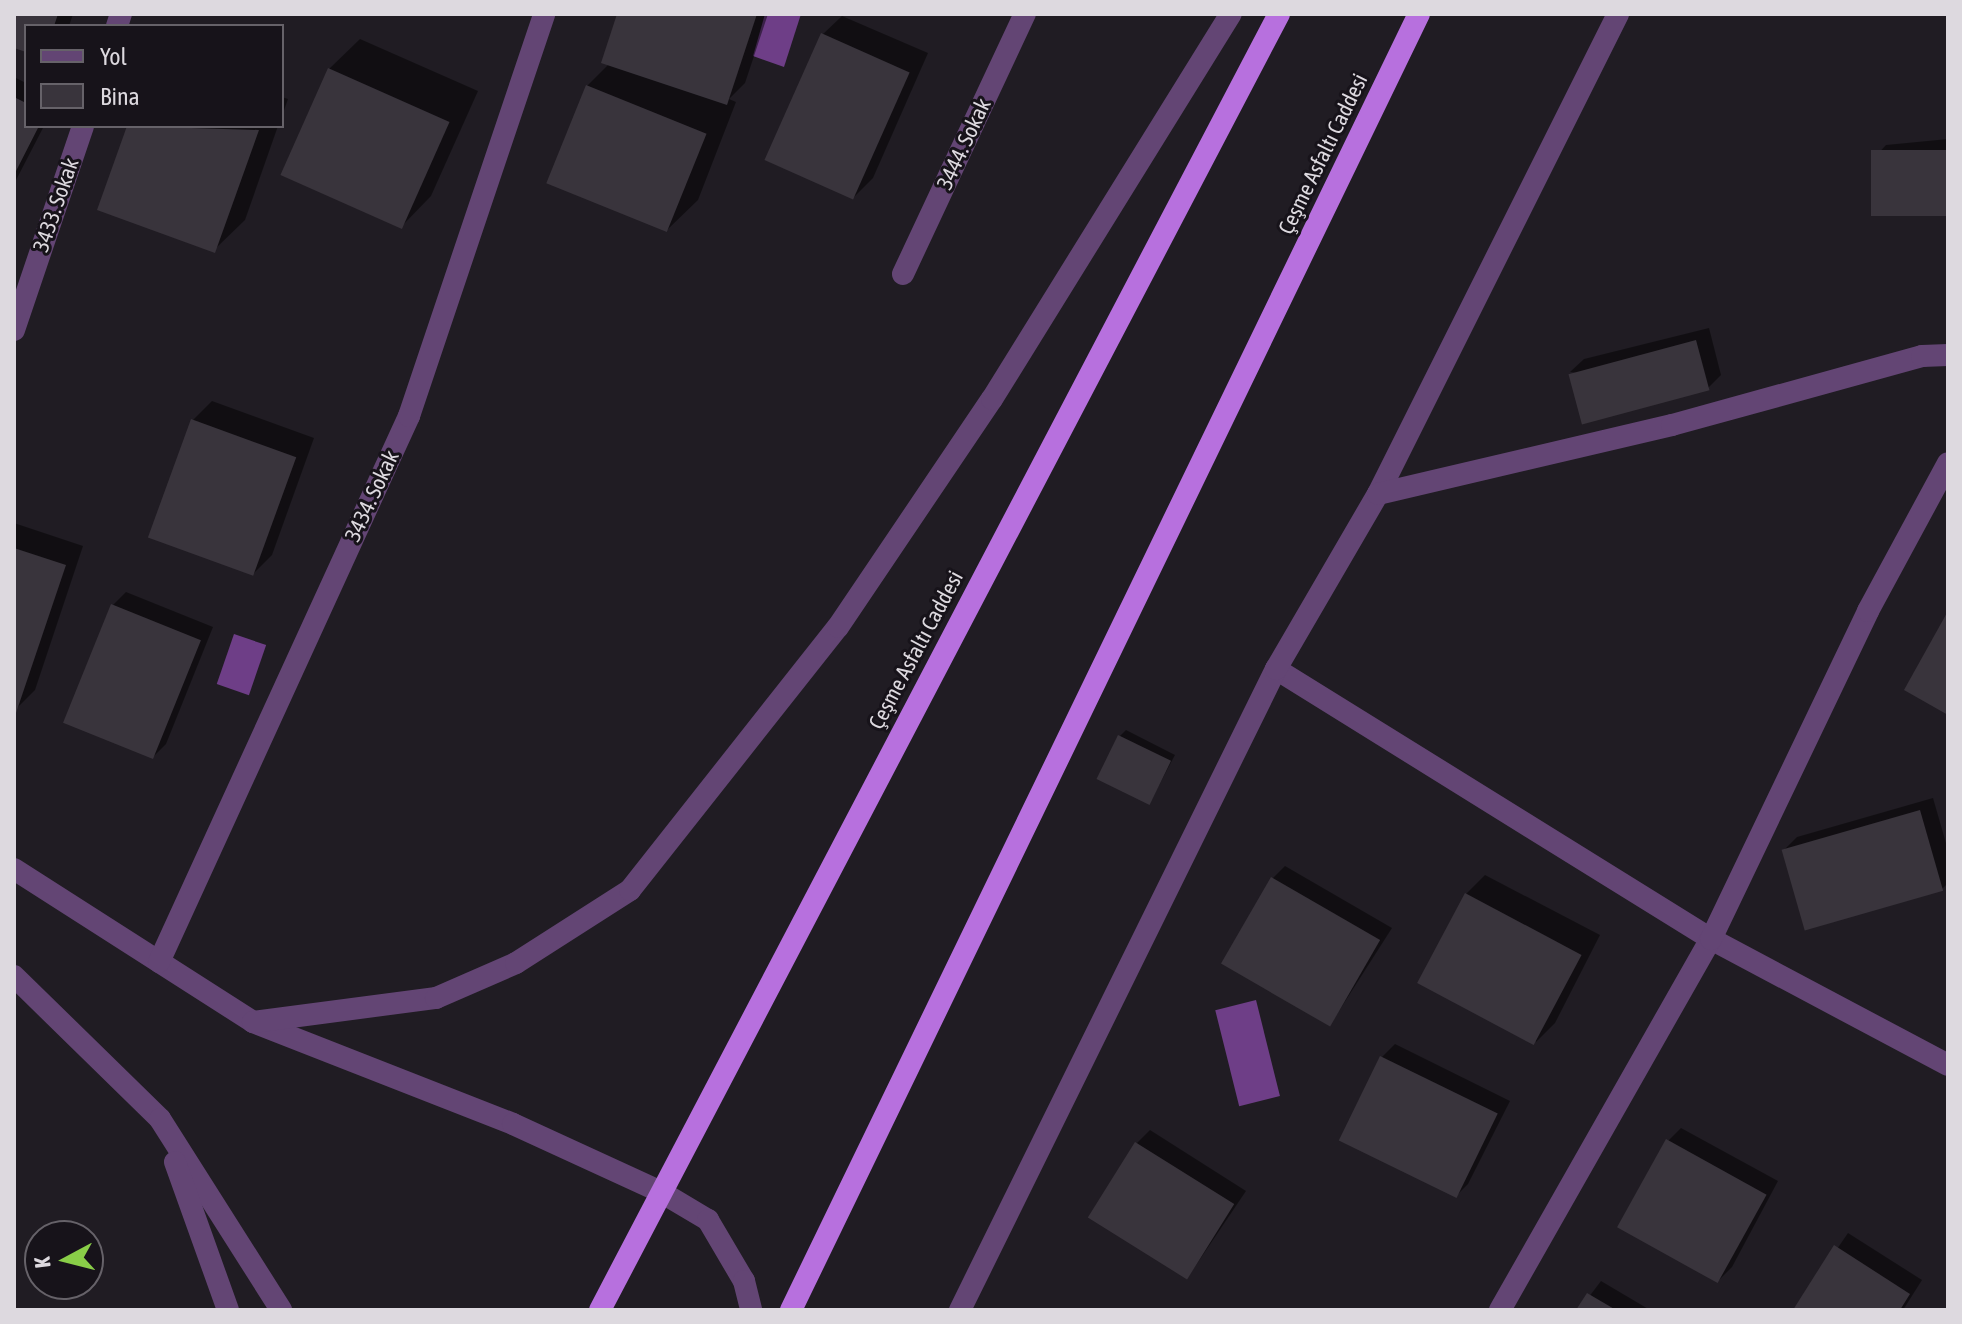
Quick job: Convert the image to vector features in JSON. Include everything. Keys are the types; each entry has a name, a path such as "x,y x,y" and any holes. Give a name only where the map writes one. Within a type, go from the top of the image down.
{"highway":[{"name":"Çeşme Asfaltı Caddesi","path":"600,1310 1279,14"},
{"name":"Çeşme Asfaltı Caddesi","path":"791,1310 1419,14"}],"street":[{"name":"3434. Sokak","path":"159,962 409,416 544,14"},
{"name":"3444. Sokak","path":"903,274 1025,14"},
{"path":"253,1022 436,998 516,963 630,890 838,627 992,399 1231,14"},
{"path":"960,1310 1276,669 1378,494 1618,14"},
{"name":"3433. Sokak","path":"14,330 82,128"},
{"path":"1378,494 1672,425 1922,356 1948,355"},
{"path":"1500,1310 1711,939 1868,611 1948,463"},
{"path":"1276,669 1711,939 1948,1065"},
{"path":"14,869 253,1022 513,1124 661,1192 708,1220 744,1281 751,1310"},
{"path":"14,976 160,1119 281,1310"},
{"path":"160,1119 228,1310"}],"shaded area":[{"path":"765,14 801,14 784,67 753,56"},
{"path":"234,634 266,645 249,695 217,684"},
{"path":"1256,1000 1280,1096 1239,1106 1215,1010"}],"building":[{"path":"14,14 58,14 55,24 24,24 24,51 14,48"},
{"path":"617,14 757,14 727,105 601,63"},
{"path":"821,33 910,72 853,199 764,160"},
{"path":"328,68 450,122 402,229 280,175"},
{"path":"586,85 707,134 667,232 546,183"},
{"path":"14,97 24,102 24,128 38,128 14,175"},
{"path":"126,128 259,130 215,253 97,210"},
{"path":"1871,150 1948,150 1948,216 1871,216"},
{"path":"1696,340 1709,390 1582,424 1568,374"},
{"path":"191,419 296,457 253,576 148,537"},
{"path":"14,548 66,565 15,716 14,716"},
{"path":"111,604 201,640 153,759 63,723"},
{"path":"1948,611 1948,715 1904,690"},
{"path":"1118,735 1171,761 1150,805 1097,779"},
{"path":"1920,810 1943,891 1805,930 1782,850"},
{"path":"1271,877 1380,940 1330,1027 1221,964"},
{"path":"1465,893 1582,955 1534,1045 1417,983"},
{"path":"1380,1056 1498,1113 1457,1198 1339,1140"},
{"path":"1666,1139 1767,1195 1718,1283 1617,1227"},
{"path":"1135,1142 1234,1204 1187,1279 1088,1217"},
{"path":"1834,1245 1910,1294 1900,1310 1793,1310"},
{"path":"1587,1293 1616,1310 1576,1310"}]}
